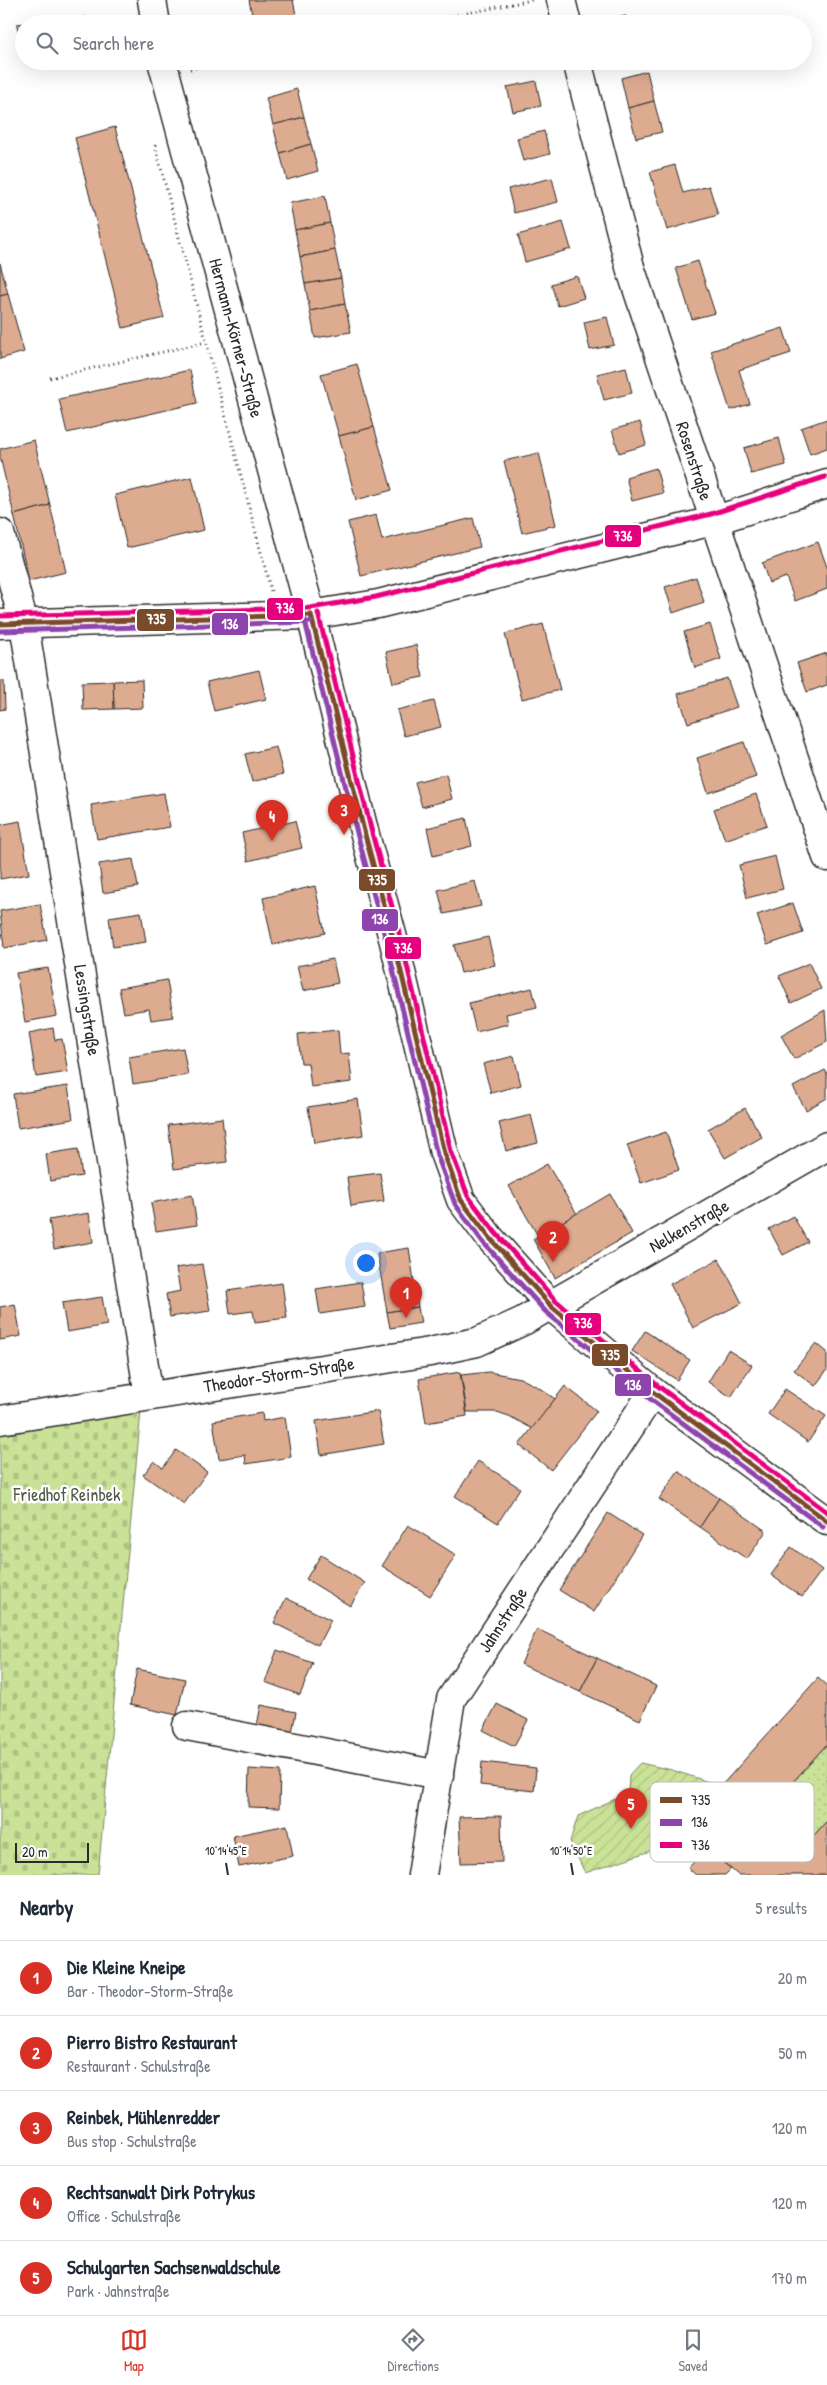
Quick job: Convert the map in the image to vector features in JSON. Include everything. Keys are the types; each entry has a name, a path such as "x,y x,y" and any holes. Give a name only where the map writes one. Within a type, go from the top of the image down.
{"street":[{"path":"152,0 154,15"},
{"path":"561,0 565,15"},
{"name":"Hermann-Körner-Straße","path":"164,70 311,615 364,831 394,942 444,1153 461,1200 489,1237 550,1305 653,1392 827,1520"},
{"name":"Rosenstraße","path":"579,70 630,267 713,521 827,857"},
{"path":"12,624 311,615 378,604 713,521 827,484"},
{"name":"Lessingstraße","path":"0,533 12,624 150,1396"},
{"name":"Nelkenstraße","path":"550,1305 827,1146"},
{"name":"Theodor-Storm-Straße","path":"0,1420 461,1346 492,1336 550,1305"},
{"name":"Jahnstraße","path":"422,1875 451,1699 653,1392"},
{"path":"187,1726 438,1775"}],"path":[{"path":"458,15 532,0"},
{"path":"155,144 278,616"},
{"path":"50,378 206,342"}],"green space":[{"name":"Friedhof Reinbek","path":"141,1411 98,1875 0,1875 0,1434"},
{"path":"827,1744 827,1821 814,1835 814,1782 793,1782"},
{"path":"640,1763 672,1770 709,1782 650,1782 650,1851 585,1873 570,1841 578,1816 628,1793 629,1775"}],"building":[{"path":"249,0 293,0 296,15 252,15"},
{"path":"647,71 654,101 628,108 621,78"},
{"path":"536,81 541,106 513,112 507,87"},
{"path":"297,89 304,117 273,125 266,98"},
{"path":"654,101 662,132 636,138 628,108"},
{"path":"304,117 311,144 280,153 273,125"},
{"path":"115,127 164,318 123,328 75,138"},
{"path":"544,131 550,154 523,161 517,138"},
{"path":"311,144 318,171 287,180 280,153"},
{"path":"675,165 683,193 709,186 718,215 667,230 650,172"},
{"path":"552,178 558,202 514,213 508,189"},
{"path":"325,196 330,223 295,230 290,203"},
{"path":"563,222 571,249 525,262 518,235"},
{"path":"330,223 335,250 300,257 295,230"},
{"path":"335,250 341,278 305,284 300,257"},
{"path":"698,261 715,313 692,319 676,268"},
{"path":"0,263 8,294 0,296"},
{"path":"577,276 584,298 558,306 551,284"},
{"path":"341,278 345,304 310,311 305,284"},
{"path":"8,294 24,352 0,359 0,296"},
{"path":"345,304 351,332 315,338 310,311"},
{"path":"607,317 614,345 590,350 584,322"},
{"path":"783,328 791,353 739,370 750,404 730,410 711,351"},
{"path":"357,364 374,427 339,436 321,374"},
{"path":"626,367 632,393 604,400 597,374"},
{"path":"190,370 197,403 67,433 59,399"},
{"path":"827,419 827,448 810,454 801,428"},
{"path":"640,422 646,445 619,453 612,430"},
{"path":"374,427 392,490 356,500 339,436"},
{"path":"779,438 786,465 751,474 744,448"},
{"path":"34,440 50,505 14,515 0,457 0,449"},
{"path":"539,453 556,525 522,533 504,461"},
{"path":"656,468 663,493 632,501 626,477"},
{"path":"192,477 204,530 127,548 115,495"},
{"path":"50,505 66,572 29,581 14,515"},
{"path":"376,515 382,540 473,518 480,547 361,576 348,522"},
{"path":"818,542 827,567 827,589 795,601 786,577 769,583 762,563"},
{"path":"696,577 704,602 673,613 665,587"},
{"path":"543,624 560,690 522,699 505,634"},
{"path":"710,624 721,659 695,668 684,632"},
{"path":"416,645 423,677 393,683 386,652"},
{"path":"827,653 827,685 807,692 797,663"},
{"path":"259,670 266,699 214,711 207,682"},
{"path":"727,678 737,707 688,723 678,694"},
{"path":"142,680 143,708 114,709 113,681"},
{"path":"0,681 4,681 5,709 0,710"},
{"path":"113,681 114,709 83,710 82,682"},
{"path":"434,701 441,727 404,736 397,710"},
{"path":"744,742 756,777 708,793 697,758"},
{"path":"276,747 283,774 252,782 245,754"},
{"path":"446,774 452,799 422,807 415,782"},
{"path":"164,793 170,827 97,839 91,805"},
{"path":"756,794 767,825 725,840 714,809"},
{"path":"466,818 472,846 433,856 427,828"},
{"path":"20,821 29,874 0,879 0,825"},
{"path":"295,821 302,848 248,861 242,833"},
{"path":"775,856 783,889 747,898 739,865"},
{"path":"133,859 138,887 103,893 99,864"},
{"path":"475,881 481,906 444,914 438,890"},
{"path":"315,886 325,933 273,945 263,898"},
{"path":"793,903 803,933 767,945 757,915"},
{"path":"40,904 47,940 4,948 0,911"},
{"path":"141,912 146,942 113,947 109,917"},
{"path":"488,937 495,965 461,973 454,945"},
{"path":"333,959 338,983 303,991 297,966"},
{"path":"809,963 821,989 791,1003 779,976"},
{"path":"48,968 57,1016 25,1022 16,973"},
{"path":"167,980 173,1017 151,1020 149,1009 124,1013 119,988"},
{"path":"532,988 537,1007 506,1014 508,1024 476,1032 469,1003"},
{"path":"825,1010 827,1042 794,1059 781,1035"},
{"path":"53,1028 55,1040 62,1039 68,1072 36,1077 29,1033"},
{"path":"338,1030 340,1054 349,1053 352,1082 311,1087 308,1063 301,1063 298,1034"},
{"path":"183,1048 188,1075 133,1084 129,1057"},
{"path":"514,1056 521,1085 491,1093 483,1064"},
{"path":"825,1070 827,1073 827,1098 806,1110 793,1087"},
{"path":"68,1086 73,1119 18,1128 13,1094"},
{"path":"358,1099 363,1135 314,1143 308,1107"},
{"path":"745,1108 762,1137 725,1158 708,1129"},
{"path":"531,1115 538,1143 506,1151 499,1123"},
{"path":"222,1118 227,1162 174,1169 168,1125"},
{"path":"666,1132 679,1170 641,1183 627,1145"},
{"path":"78,1149 82,1176 50,1181 46,1154"},
{"path":"547,1164 577,1214 538,1236 509,1186"},
{"path":"380,1173 384,1201 351,1206 347,1177"},
{"path":"610,1194 632,1233 555,1278 533,1239"},
{"path":"192,1195 197,1225 156,1231 151,1203"},
{"path":"89,1213 93,1242 54,1249 49,1220"},
{"path":"793,1216 808,1242 783,1255 769,1229"},
{"path":"409,1248 418,1307 387,1312 377,1253"},
{"path":"719,1259 742,1303 693,1328 670,1284"},
{"path":"202,1264 210,1311 170,1317 166,1294 180,1291 176,1268"},
{"path":"361,1282 365,1307 320,1314 316,1289"},
{"path":"282,1283 287,1318 255,1322 253,1311 230,1314 227,1291"},
{"path":"102,1297 107,1325 67,1332 62,1303"},
{"path":"15,1304 21,1336 0,1340 0,1307"},
{"path":"418,1307 421,1323 390,1328 387,1312"},
{"path":"645,1331 690,1360 677,1380 632,1351"},
{"path":"816,1343 827,1352 827,1370 815,1386 794,1370"},
{"path":"728,1350 752,1365 731,1397 708,1382"},
{"path":"460,1372 467,1416 426,1423 419,1379"},
{"path":"489,1372 520,1378 538,1387 555,1399 533,1429 509,1416 497,1412 467,1412 461,1375"},
{"path":"565,1386 597,1411 551,1470 519,1445"},
{"path":"785,1389 826,1416 808,1442 768,1414"},
{"path":"378,1411 384,1444 321,1455 316,1421"},
{"path":"262,1413 263,1421 285,1417 291,1457 246,1464 245,1455 219,1459 213,1421"},
{"path":"176,1450 207,1472 184,1504 143,1475 154,1461 163,1468"},
{"path":"478,1461 520,1488 498,1523 455,1496"},
{"path":"678,1471 719,1498 700,1527 659,1499"},
{"path":"719,1498 766,1531 747,1559 700,1527"},
{"path":"608,1513 642,1535 594,1612 559,1590"},
{"path":"408,1525 456,1555 430,1596 382,1566"},
{"path":"791,1547 822,1570 802,1597 771,1575"},
{"path":"321,1555 365,1583 350,1606 306,1579"},
{"path":"286,1598 331,1620 318,1645 274,1623"},
{"path":"537,1629 597,1658 580,1692 521,1664"},
{"path":"277,1650 313,1663 300,1695 265,1682"},
{"path":"597,1658 656,1686 640,1720 580,1692"},
{"path":"137,1669 185,1679 177,1715 130,1705"},
{"path":"818,1678 827,1686 827,1744 793,1782 725,1782"},
{"path":"497,1704 528,1720 514,1746 483,1730"},
{"path":"261,1705 296,1712 290,1743 255,1736"},
{"path":"482,1762 536,1768 534,1791 480,1785"},
{"path":"249,1769 280,1771 279,1808 248,1807"},
{"path":"501,1816 502,1862 461,1863 459,1817"},
{"path":"827,1821 827,1875 738,1875 723,1862 814,1862 814,1835"},
{"path":"287,1825 293,1856 239,1867 233,1836"},
{"path":"694,1862 723,1862 731,1869 725,1875 696,1875 688,1868"}],"transit line":[{"name":"736","path":"0,616 310,608 376,597 711,514 825,477"},
{"name":"736","path":"318,613 371,829 401,940 451,1151 468,1196 495,1232 555,1300 658,1386 827,1512"},
{"name":"735","path":"311,615 364,831 394,942 444,1153 461,1200 489,1237 550,1305 653,1392 827,1521"},
{"name":"735","path":"0,624 311,615"},
{"name":"136","path":"304,617 357,833 387,944 437,1155 455,1204 483,1242 545,1311 649,1398 823,1527"},
{"name":"136","path":"0,631 311,622"}],"place":[{"name":"Reinbek, Mühlenredder","path":"344,835"},
{"name":"Rechtsanwalt Dirk Potrykus","path":"272,841"},
{"name":"Pierro Bistro Restaurant","path":"553,1262"},
{"name":"Die Kleine Kneipe","path":"406,1318"},
{"name":"Schulgarten Sachsenwaldschule","path":"631,1829"}]}
